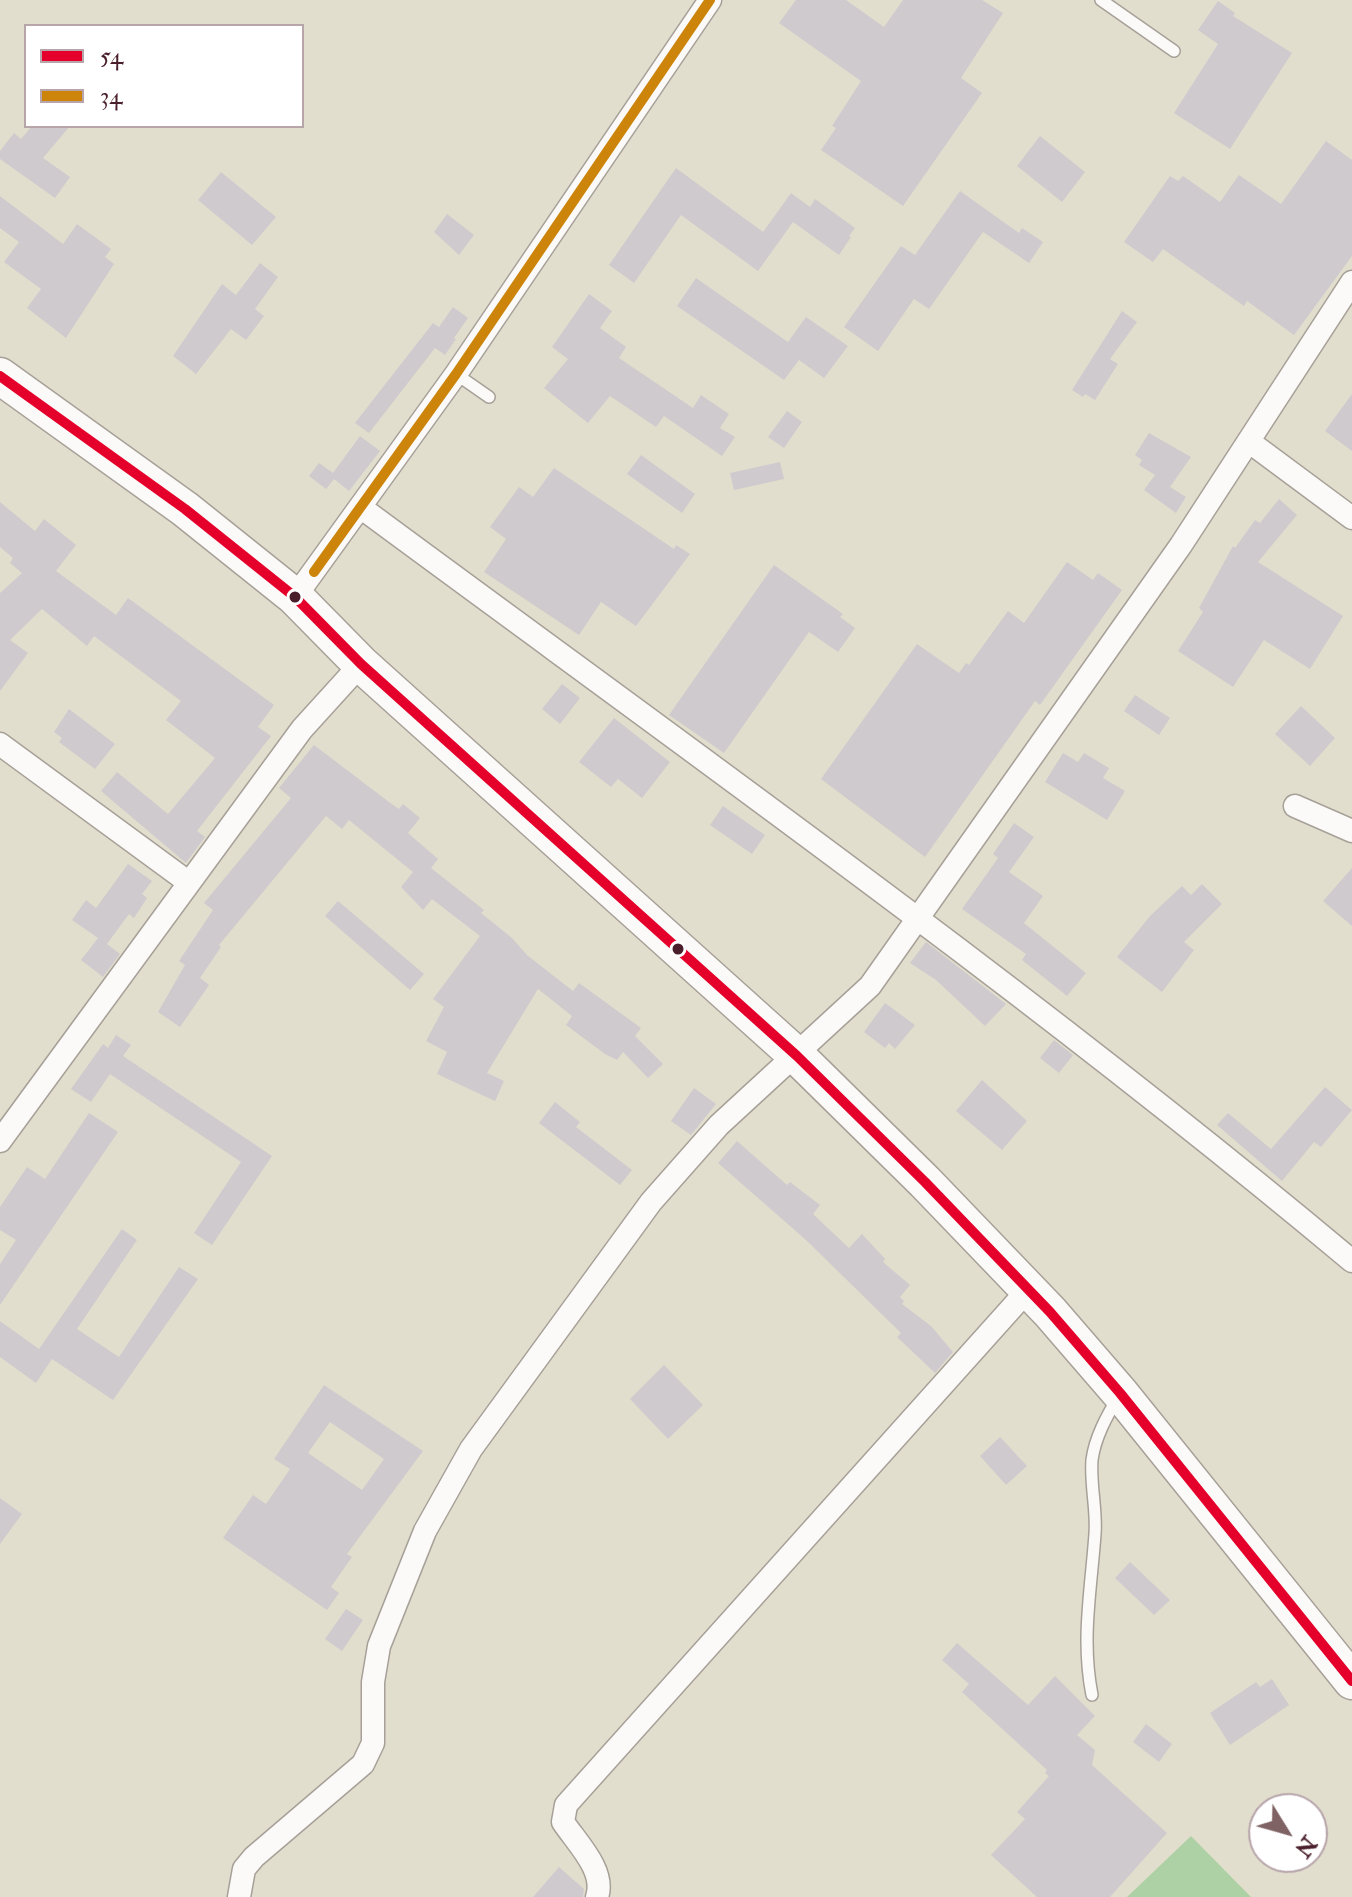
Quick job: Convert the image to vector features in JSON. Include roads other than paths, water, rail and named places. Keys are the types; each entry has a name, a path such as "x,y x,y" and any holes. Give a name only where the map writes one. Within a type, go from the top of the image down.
{"highway":[{"path":"0,376 185,509 295,597 361,664 797,1056 925,1182 1026,1292 1050,1312 1120,1393 1352,1681"}],"street":[{"path":"295,597 363,509 710,0"},
{"path":"239,1897 244,1869 254,1857 363,1764 373,1743 373,1682 379,1646 425,1531 471,1449 651,1202 719,1125 870,986 1251,443 1352,282"},
{"path":"1251,443 1352,518"},
{"path":"363,509 919,919 1244,1172 1352,1261"},
{"path":"0,1141 302,729 361,664"},
{"path":"0,744 188,882"},
{"path":"1295,806 1352,831"},
{"path":"597,1897 600,1885 592,1864 563,1822 566,1805 1026,1292"}],"lane":[{"path":"1101,0 1174,51"},
{"path":"456,374 489,397"},
{"path":"1092,1695 1086,1666 1086,1608 1095,1532 1092,1459 1103,1422 1120,1393"}]}
